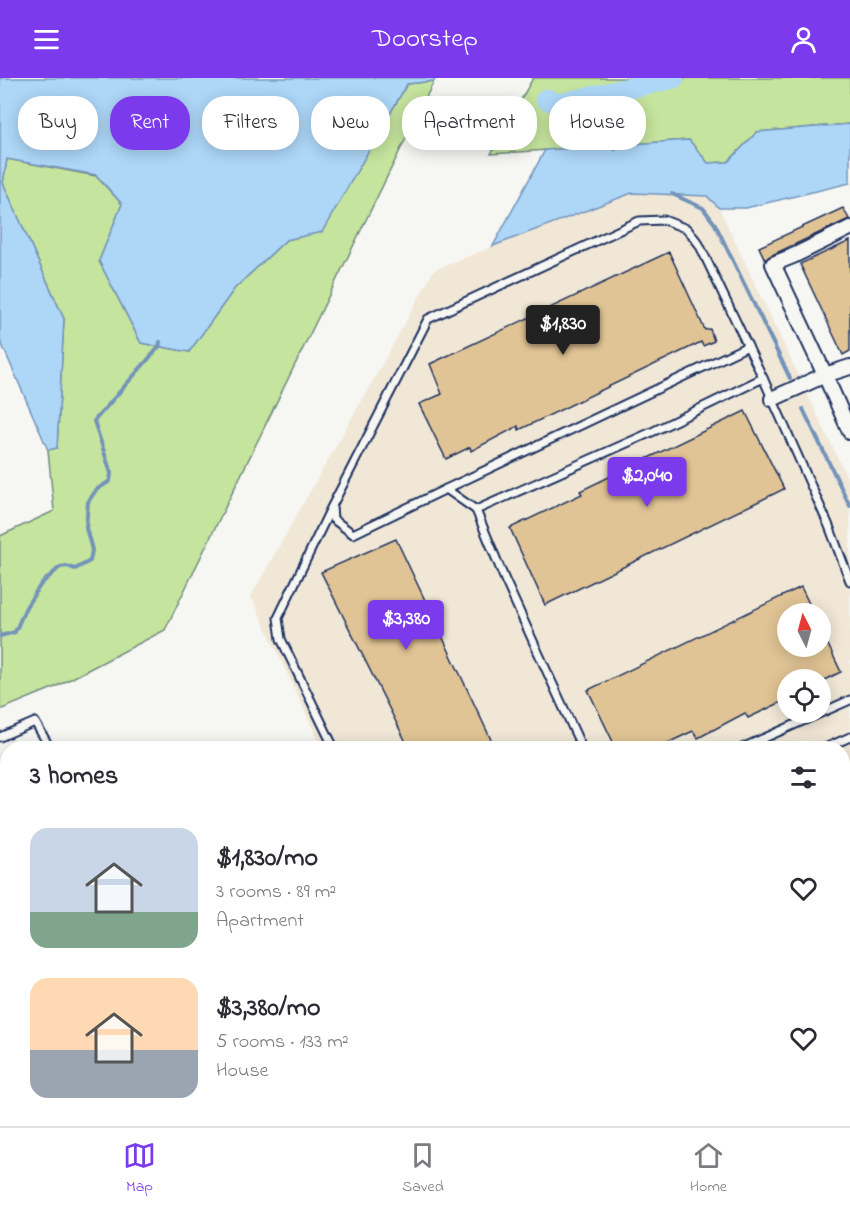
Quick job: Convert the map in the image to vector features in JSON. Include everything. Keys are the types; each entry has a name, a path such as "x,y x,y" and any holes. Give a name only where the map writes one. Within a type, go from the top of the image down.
{"street":[{"path":"850,228 773,264 825,375 847,416 850,432"},
{"path":"772,399 825,375 850,368"}],"lane":[{"path":"331,741 281,639 278,618 332,506 428,319 639,221 664,220 687,229 699,244 763,378 829,526 850,581"},
{"path":"332,506 333,519 353,534 748,346"},
{"path":"476,510 654,431 763,378"},
{"path":"446,489 476,510 505,580 579,741"},
{"path":"758,741 850,700"},
{"path":"0,737 35,722 46,741"}],"shaded area":[{"path":"632,193 707,196 719,208 850,484 850,741 319,741 251,596 434,270"}],"green space":[{"path":"533,78 850,78 850,124 757,132 728,162 708,163 689,140 646,143 646,96 549,96 549,150 491,154 493,150 537,150 537,96 523,96"},
{"path":"434,81 427,96 402,96 402,146 165,630 53,688 0,710 0,536 54,511 48,450 57,448 64,319 3,183 7,159 96,176 122,204 99,261 141,343 189,352 235,288 286,240 322,231 369,150 390,150 390,113 407,84"}],"water":[{"path":"0,78 436,78 434,81 407,84 390,114 390,96 311,96 311,150 369,150 322,232 286,240 235,288 189,352 141,343 99,261 122,204 96,175 7,159 3,183 64,319 57,448 48,450 0,340"},
{"path":"850,124 850,183 746,208 719,208 707,196 632,193 493,246 545,150 646,150 646,143 689,140 708,163 728,162 757,132"}],"building":[{"path":"843,208 849,219 765,260 759,247"},
{"path":"850,241 850,351 843,355 800,264"},
{"path":"669,252 705,330 710,329 714,341 703,346 701,342 519,430 518,426 471,451 470,447 446,459 419,404 442,394 430,364"},
{"path":"745,411 784,489 545,605 510,528 582,494 580,491"},
{"path":"396,539 492,741 406,741 321,572"},
{"path":"801,587 809,603 777,603 777,657 831,657 831,651 841,672 831,677 831,669 777,669 777,704 748,718 745,713 698,738 693,731 672,741 613,741 588,690"}],"waterway":[{"path":"546,99 558,104 674,78"},
{"path":"620,91 620,96"},
{"path":"672,194 703,208 715,224 790,378"},
{"path":"0,636 15,632 26,607 41,584 60,567 67,566 75,569 90,561 92,550 86,528 88,502 96,490 110,481 111,473 94,421 159,347 160,342"},
{"path":"803,409 850,506"}]}
